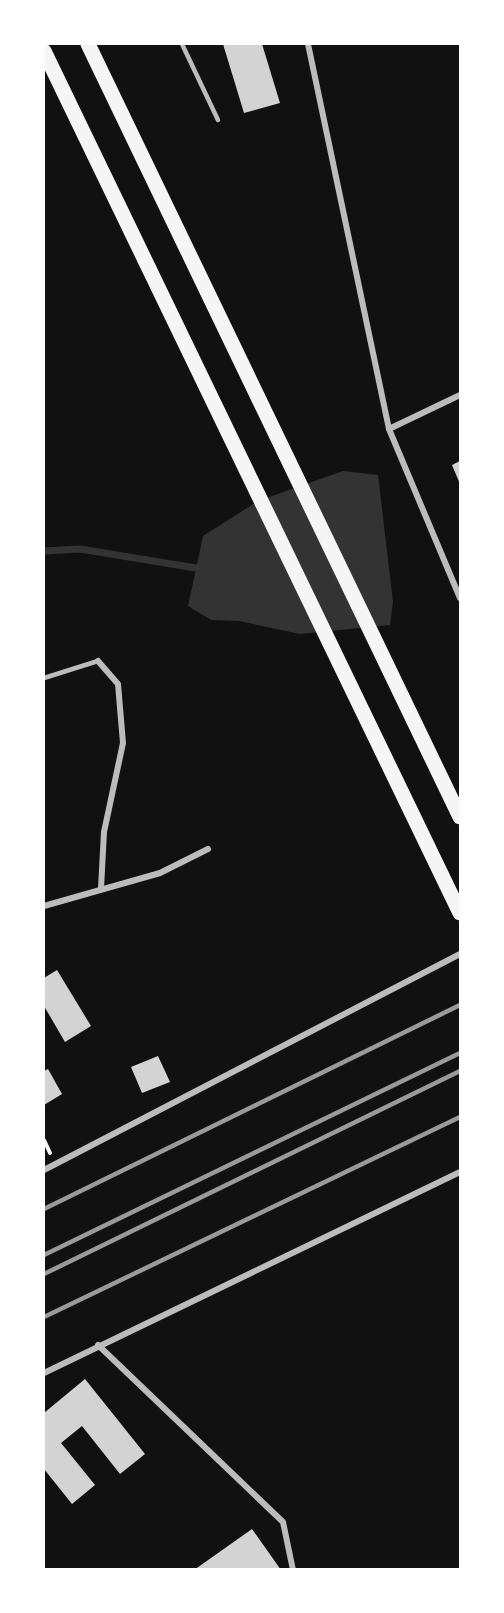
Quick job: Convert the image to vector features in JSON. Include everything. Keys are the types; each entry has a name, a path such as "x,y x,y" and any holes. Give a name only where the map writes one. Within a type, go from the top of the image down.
{"main road":[{"path":"88,44 460,817"},
{"path":"44,51 460,913"}],"street":[{"path":"308,44 389,429 460,598"},
{"path":"389,429 460,395"},
{"path":"98,662 118,684 123,743 104,832 101,888"},
{"path":"44,906 160,873 208,849"},
{"path":"44,1170 460,954"},
{"path":"44,1373 460,1172"},
{"path":"98,1345 283,1521 293,1569"}],"lane":[{"path":"182,44 218,120"},
{"path":"44,678 98,662"}],"shaded area":[{"path":"343,471 378,475 393,602 390,625 300,634 239,621 211,620 188,606 203,536 258,501"}],"building":[{"path":"223,44 262,44 280,103 244,113"},
{"path":"460,461 460,484 452,465"},
{"path":"57,970 91,1026 65,1042 44,1006 44,978"},
{"path":"158,1056 170,1082 142,1093 131,1067"},
{"path":"48,1069 62,1094 44,1105 44,1071"},
{"path":"85,1379 145,1454 120,1474 82,1426 61,1443 95,1485 72,1504 44,1469 44,1413"},
{"path":"252,1529 281,1570 194,1570"}],"waterway":[{"path":"44,551 80,549 196,568"}],"railway":[{"path":"44,1209 460,1005"},
{"path":"44,1255 460,1053"},
{"path":"44,1274 460,1071"},
{"path":"44,1317 460,1117"}]}
